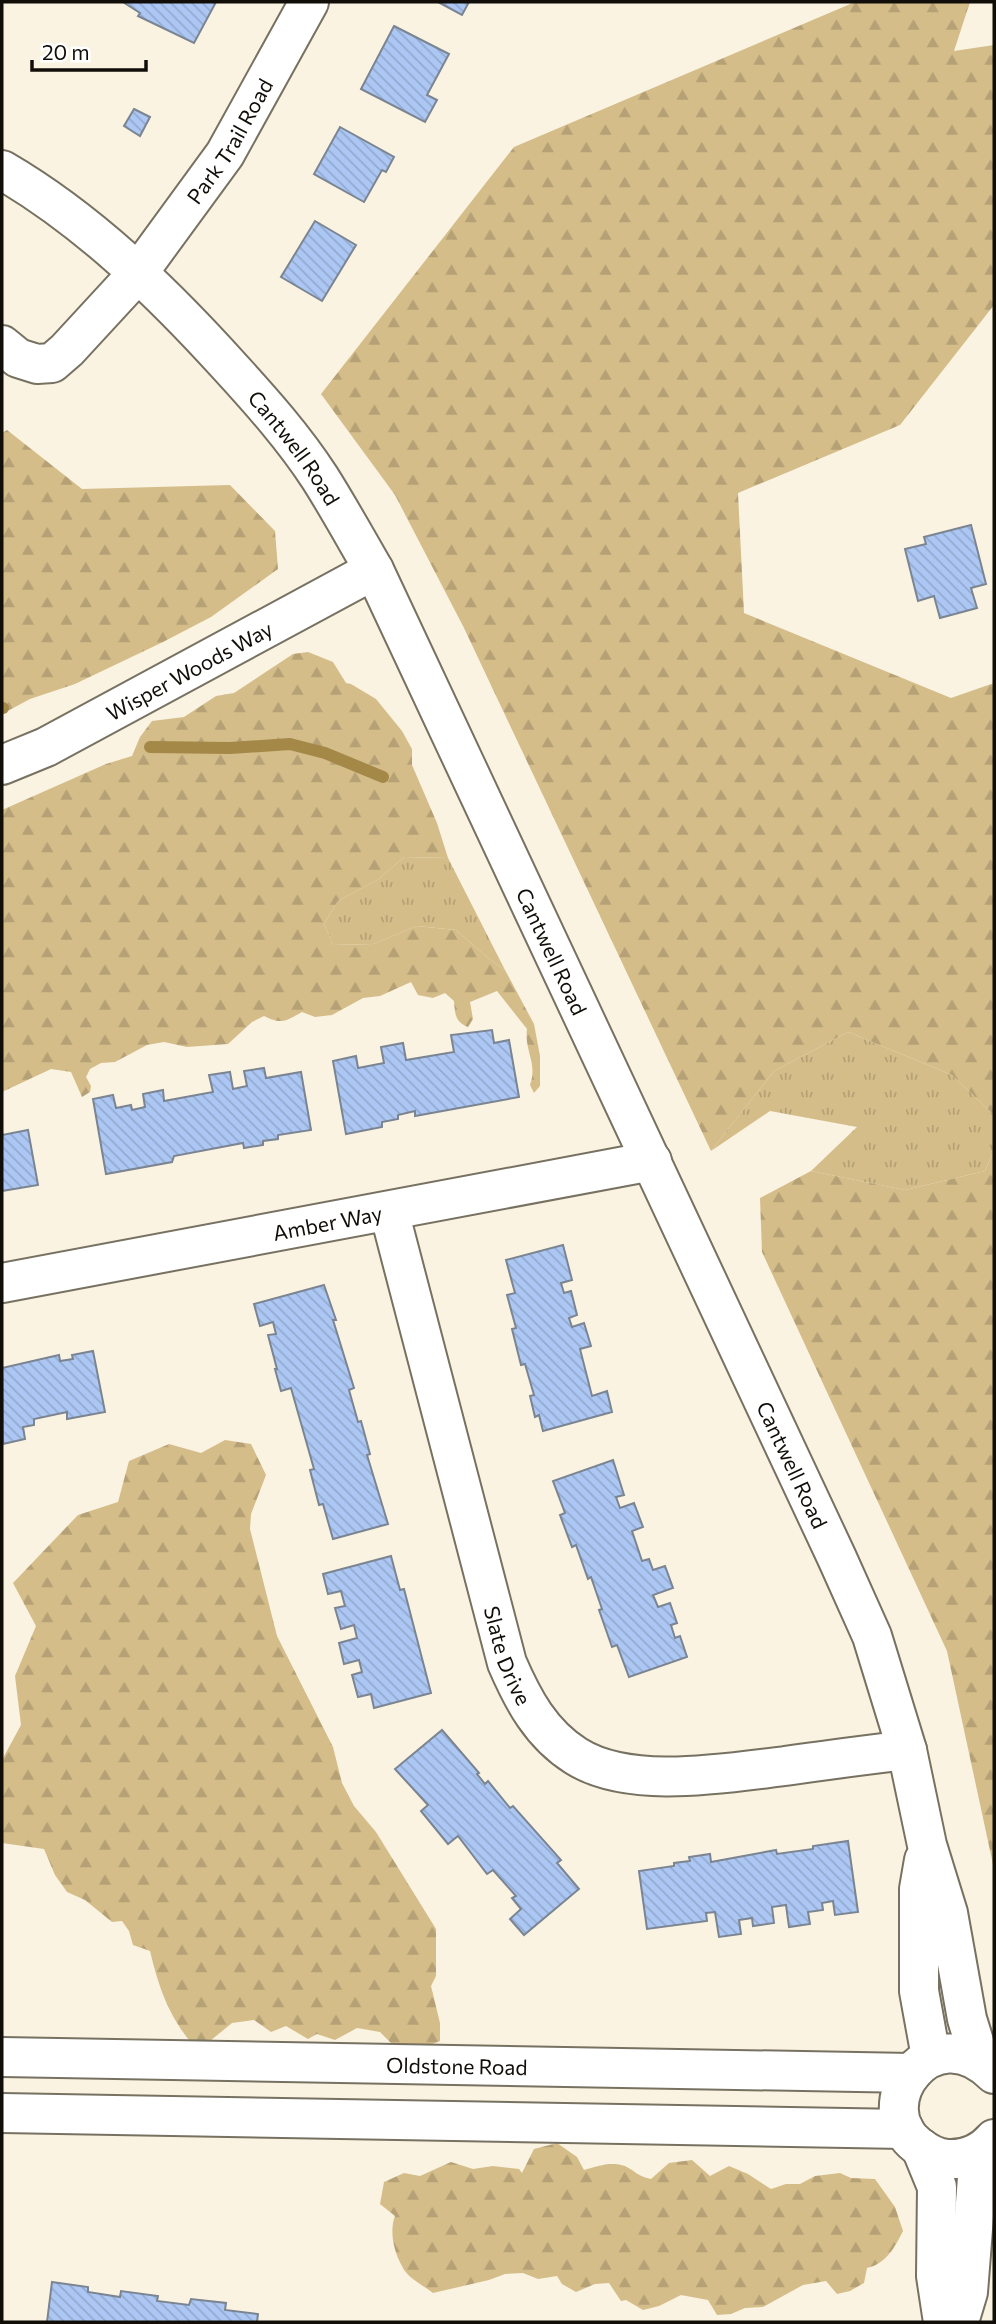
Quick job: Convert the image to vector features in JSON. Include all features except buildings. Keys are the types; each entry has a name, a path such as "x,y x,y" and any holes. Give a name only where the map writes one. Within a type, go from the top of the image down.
{"street":[{"name":"Park Trail Road","path":"2,345 18,358 37,364 52,363 138,273 225,154 309,2"},
{"name":"Cantwell Road","path":"2,170 85,228 138,273 203,337 266,407 319,477 374,570 872,1636 907,1750 927,1845 948,1913 967,2019 991,2070"},
{"name":"Wisper Woods Way","path":"2,765 46,747 374,570"},
{"name":"Amber Way","path":"2,1283 652,1161"},
{"name":"Slate Drive","path":"389,1211 507,1663 522,1699 548,1735 576,1756 606,1769 649,1776 709,1775 907,1750"},
{"name":"Cantwell Road","path":"921,2065 919,1889 927,1845"},
{"name":"Oldstone Road","path":"2,2057 921,2065 947,2053 964,2054 991,2070"},
{"path":"921,2065 906,2080 900,2095 900,2112 937,2188 936,2276 943,2322"},
{"path":"2,2113 912,2138 927,2153 943,2159 962,2159 990,2143"},
{"path":"959,2322 968,2292 990,2143"}],"green space":[{"path":"855,2 970,2 954,51 994,45 994,305 900,425 738,493 744,613 951,698 994,683 994,1115 952,1075 848,1032 774,1071 711,1151 464,628 395,495 321,394 514,147"},
{"path":"7,430 82,489 230,485 275,531 278,569 211,617 75,684 30,699 2,714 2,433"},
{"path":"308,652 333,662 346,683 376,699 402,731 412,749 412,765 437,823 448,858 404,857 379,879 338,901 324,924 333,945 373,944 417,926 456,930 505,970 534,1024 540,1056 540,1086 534,1093 530,1085 532,1063 527,1044 527,1029 497,991 470,1002 473,1019 468,1027 458,1020 454,1001 445,993 433,998 418,995 411,982 380,996 363,998 332,1015 315,1017 302,1012 288,1020 280,1021 264,1016 252,1022 228,1044 187,1047 164,1042 147,1045 115,1062 101,1063 90,1069 86,1077 91,1086 90,1092 82,1097 71,1072 51,1069 2,1092 2,810 106,764 132,756 140,737 152,721 184,717 216,696 234,693 293,654"},
{"path":"404,857 448,858 505,970 456,930 417,926 373,944 333,945 324,924 338,901 379,879"},
{"path":"848,1032 952,1075 994,1115 994,1150 985,1171 905,1190 811,1171 857,1127 770,1111 711,1151 774,1071"},
{"path":"994,1150 994,1869 947,1651 762,1252 760,1198 811,1171 905,1190 985,1171"},
{"path":"225,1440 251,1444 266,1475 251,1514 250,1529 277,1636 333,1747 342,1783 354,1806 376,1832 436,1929 436,1976 431,1986 440,2023 440,2041 420,2049 394,2046 380,2032 357,2028 335,2040 317,2034 308,2039 286,2026 271,2032 254,2020 232,2023 210,2041 192,2044 165,2000 150,1951 133,1945 129,1931 122,1921 112,1922 85,1900 67,1892 55,1875 44,1849 2,1843 2,1760 21,1725 15,1676 36,1626 13,1583 78,1515 118,1502 129,1461 169,1444 201,1453"},
{"path":"557,2143 577,2157 584,2170 615,2164 651,2179 669,2163 692,2160 710,2176 729,2166 748,2174 771,2189 786,2184 800,2184 815,2176 840,2173 851,2178 875,2179 895,2207 903,2231 885,2259 867,2268 864,2283 850,2291 837,2294 826,2281 803,2285 763,2307 745,2308 731,2314 717,2315 708,2300 681,2295 659,2306 643,2310 626,2300 621,2301 609,2283 595,2284 576,2292 562,2284 557,2276 538,2279 523,2273 505,2274 433,2293 404,2270 393,2241 395,2216 380,2204 384,2182 404,2173 420,2176 451,2162 473,2169 493,2166 519,2169 522,2173 534,2149"}],"waterway":[{"path":"150,747 230,748 290,744 325,753 383,777"}]}
